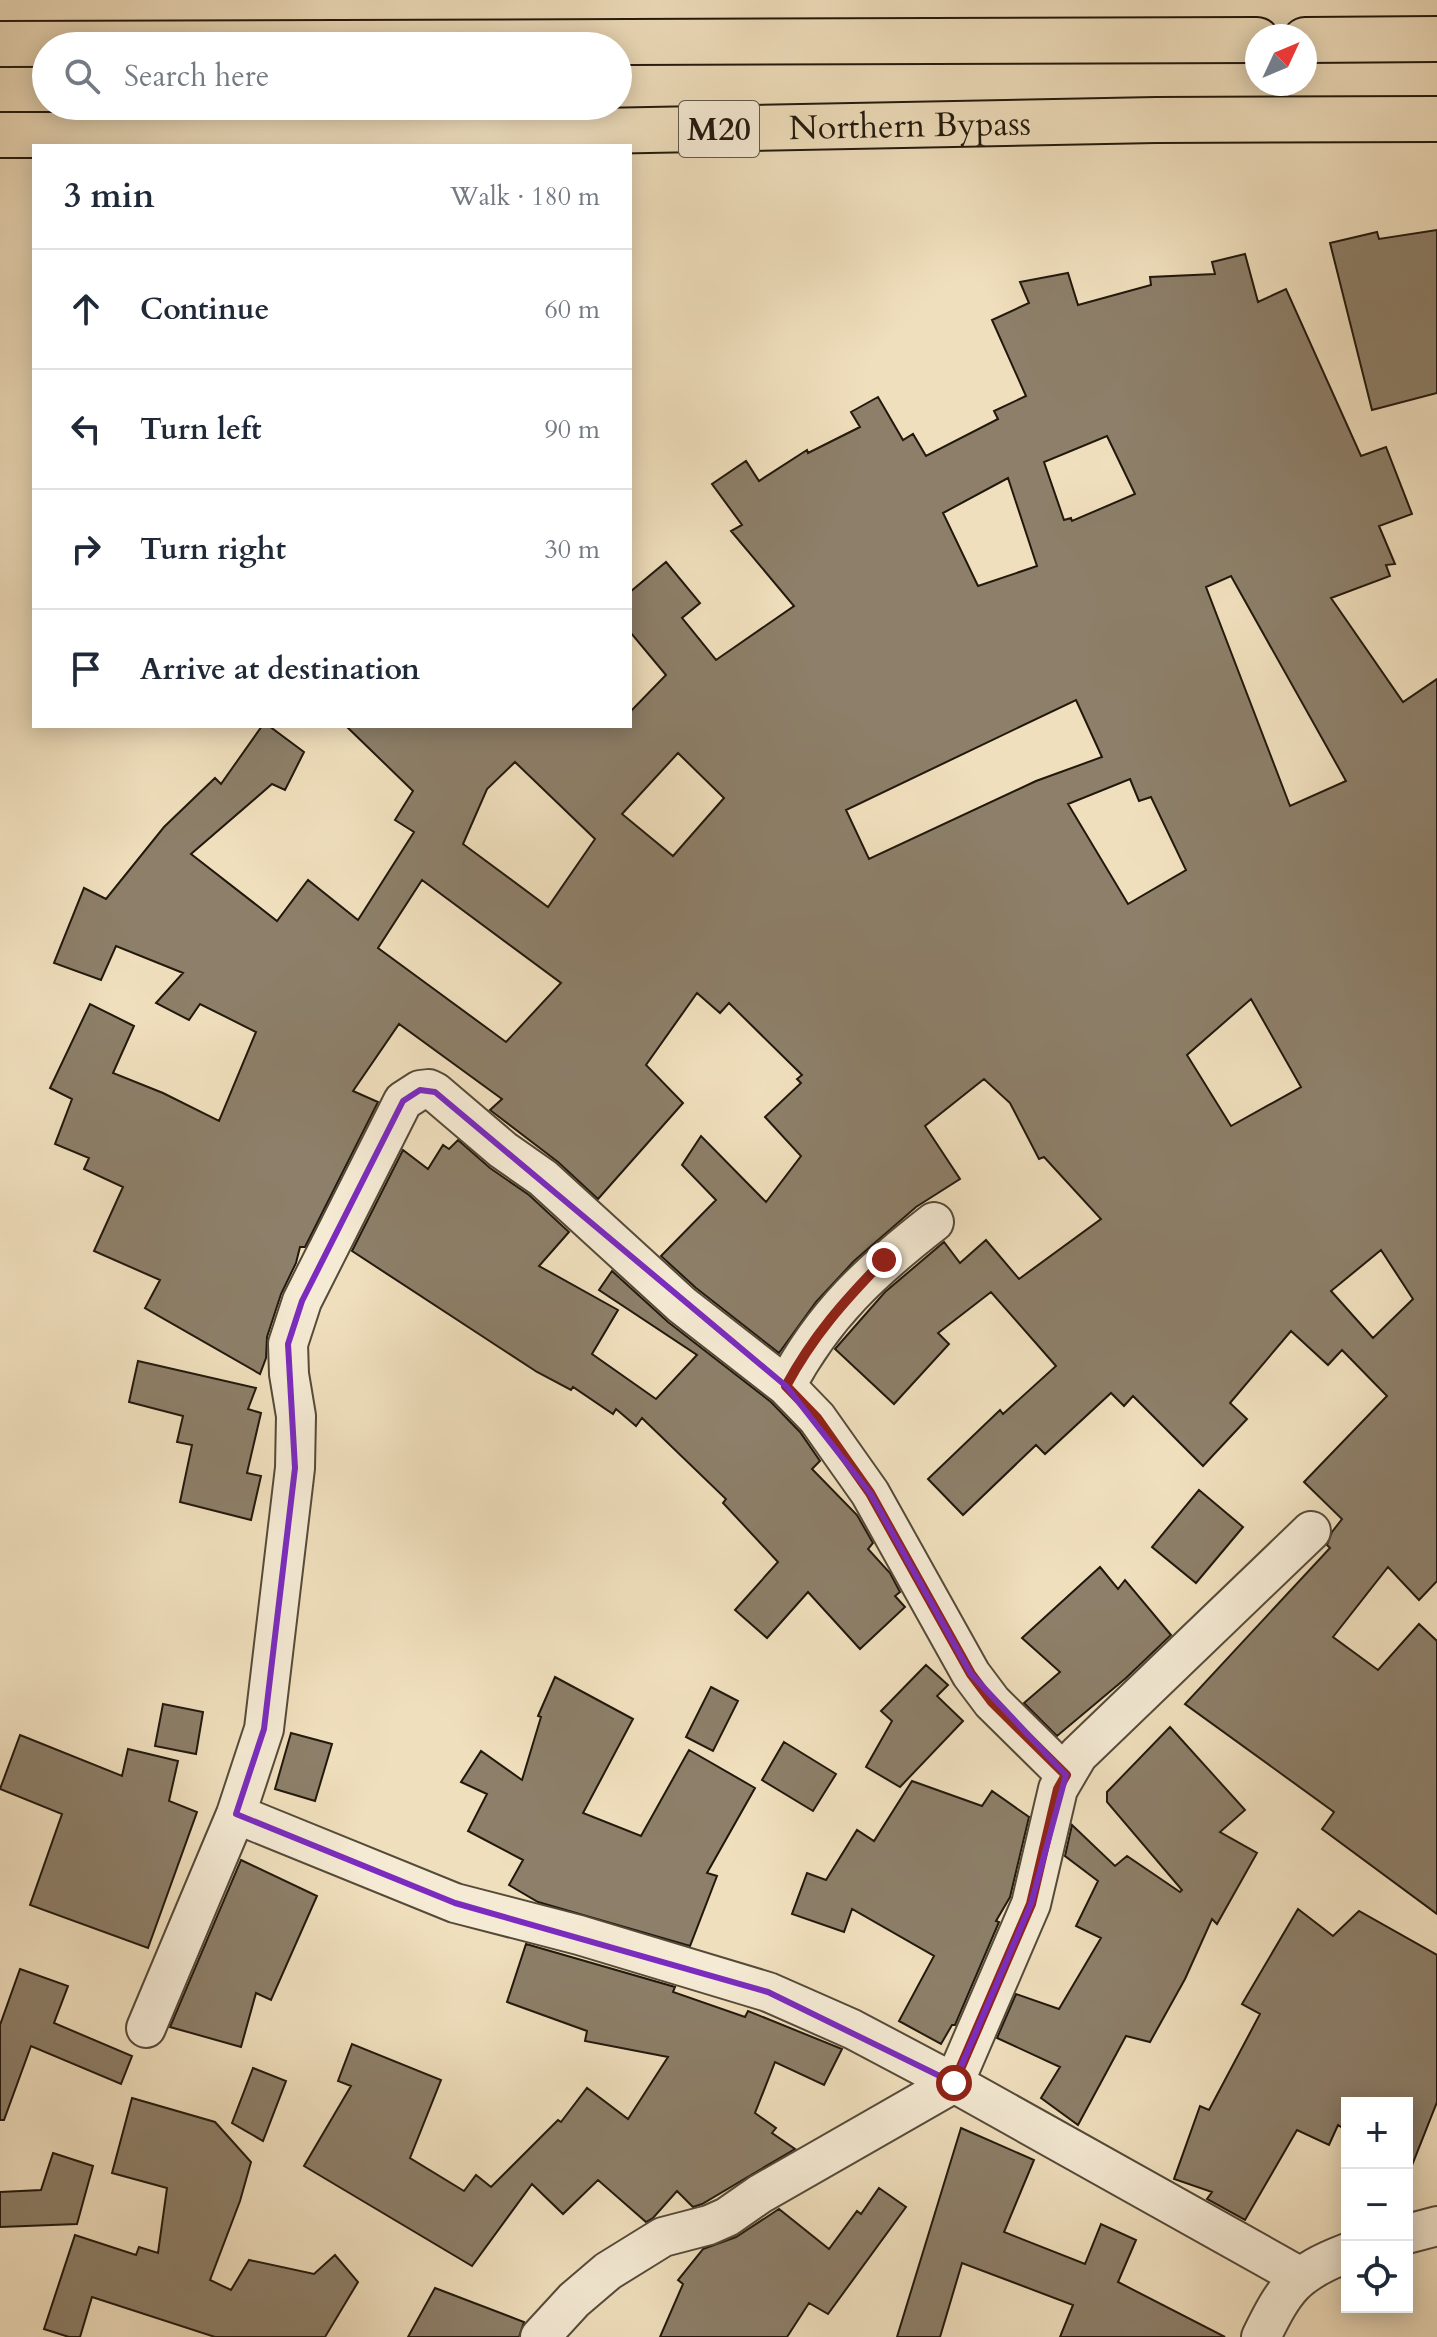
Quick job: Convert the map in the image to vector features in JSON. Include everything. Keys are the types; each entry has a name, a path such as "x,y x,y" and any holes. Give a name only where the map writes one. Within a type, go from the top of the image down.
{"highway":[{"path":"1317,40 1437,39"},
{"path":"632,42 1245,40"},
{"path":"0,44 32,44"},
{"name":"Northern Bypass","path":"0,135 388,135 1156,120 1437,119"}],"street":[{"path":"146,2028 236,1814 264,1729 295,1468 296,1416 288,1344 302,1301 403,1101 420,1090 435,1092 484,1135 555,1188 682,1305 786,1386 817,1418 870,1493 978,1683 992,1702 1066,1775"},
{"path":"786,1386 806,1349 842,1303 884,1260 934,1222"},
{"path":"540,2337 574,2300 619,2264 663,2237 715,2223 954,2083 1031,1904 1058,1789 1078,1755 1311,1531"},
{"path":"236,1814 455,1903 579,1935 768,1992 852,2029 954,2083 1299,2276"},
{"path":"1413,2232 1437,2226"},
{"path":"1261,2337 1279,2301 1299,2276 1341,2255"}],"highlighted area":[{"path":"420,1090 435,1092 786,1386 870,1493 971,1674 1066,1775 1031,1904 954,2083 768,1992 455,1903 236,1814 264,1729 295,1468 288,1344 302,1301 403,1101"}],"building":[{"path":"1437,230 1437,393 1372,410 1330,243 1377,232 1379,239"},
{"path":"1245,254 1258,302 1286,289 1361,456 1386,447 1412,514 1379,526 1395,564 1386,565 1390,576 1331,598 1403,702 1437,679 1437,1581 1419,1600 1388,1567 1333,1637 1378,1670 1419,1624 1437,1641 1437,1914 1322,1829 1334,1812 1185,1704 1330,1548 1327,1545 1332,1532 1342,1519 1304,1482 1387,1396 1342,1350 1328,1365 1291,1331 1230,1403 1247,1419 1203,1466 1133,1396 1124,1406 1111,1393 1045,1454 1036,1445 963,1515 928,1479 1000,1410 1003,1414 1056,1366 991,1292 938,1333 949,1344 894,1404 835,1349 885,1292 944,1242 960,1263 986,1240 1019,1279 1101,1219 1044,1157 1039,1159 1010,1103 984,1079 925,1126 960,1179 916,1207 854,1261 816,1302 779,1353 696,1288 661,1256 716,1200 682,1165 701,1136 766,1202 801,1156 765,1117 801,1083 797,1079 802,1075 729,1003 720,1013 697,993 646,1065 683,1103 598,1199 558,1162 490,1110 502,1099 399,1024 353,1091 378,1102 305,1247 300,1247 267,1337 266,1358 260,1374 145,1308 160,1280 94,1251 123,1187 84,1169 89,1158 55,1144 72,1099 50,1088 90,1004 134,1026 113,1073 163,1093 219,1121 256,1032 200,1004 189,1020 156,1003 183,973 116,946 101,980 54,963 84,888 106,899 164,827 215,778 221,784 261,728 272,728 304,752 285,790 272,784 191,854 277,921 308,880 358,920 414,832 395,820 413,791 348,728 632,728 632,710 666,675 632,634 632,590 666,562 700,603 682,618 716,660 794,606 731,531 742,525 712,484 746,461 759,481 807,450 808,453 860,427 851,412 878,397 903,440 913,434 926,456 998,419 994,411 1026,396 992,320 1029,303 1020,282 1068,273 1078,305 1151,285 1150,277 1215,274 1212,262","holes":["1107,436 1135,494 1072,521 1071,518 1064,520 1044,462","1008,478 1037,566 978,586 943,513","1231,576 1346,781 1290,806 1206,587","1076,700 1102,757 1036,781 869,859 846,810","678,753 724,798 673,856 622,814","515,762 595,839 548,907 463,844 487,789","1130,779 1139,801 1151,797 1186,870 1128,904 1068,804","422,880 561,983 506,1042 378,948","1251,999 1301,1087 1231,1126 1187,1055","1381,1250 1413,1299 1373,1338 1331,1291"]},
{"path":"458,1140 490,1168 529,1195 569,1232 539,1266 618,1310 592,1354 656,1399 697,1355 599,1290 612,1271 668,1322 771,1402 800,1432 820,1461 812,1469 857,1515 873,1543 868,1549 890,1573 900,1592 895,1596 905,1607 860,1649 808,1592 767,1638 735,1610 778,1562 723,1503 726,1499 642,1418 636,1426 616,1409 613,1414 573,1387 571,1390 537,1372 352,1251 403,1150 428,1169 443,1145 449,1149"},
{"path":"138,1361 256,1388 248,1409 261,1413 247,1473 261,1476 251,1520 180,1502 192,1445 177,1442 183,1416 129,1402"},
{"path":"1199,1490 1243,1527 1196,1583 1152,1547"},
{"path":"1100,1567 1118,1589 1125,1580 1171,1635 1057,1736 1024,1703 1060,1672 1022,1638"},
{"path":"926,1665 948,1685 937,1696 963,1721 900,1787 866,1767 892,1721 881,1711"},
{"path":"555,1677 633,1719 583,1813 641,1836 689,1750 755,1788 707,1873 717,1876 690,1946 538,1902 509,1885 523,1860 468,1831 487,1794 461,1782 481,1751 522,1780 541,1717 538,1716"},
{"path":"711,1687 738,1701 713,1751 686,1737"},
{"path":"163,1704 203,1712 196,1754 155,1746"},
{"path":"1170,1727 1245,1810 1220,1832 1257,1853 1217,1924 1212,1919 1185,1979 1150,2042 1126,2036 1078,2125 1041,2098 1060,2067 997,2038 1016,1994 1059,2009 1101,1938 1076,1926 1098,1881 1065,1856 1072,1825 1115,1866 1127,1856 1180,1892 1182,1890 1107,1802 1107,1792"},
{"path":"291,1733 332,1744 315,1801 275,1789"},
{"path":"20,1735 122,1776 128,1749 178,1761 169,1801 197,1812 148,1948 30,1905 62,1814 0,1789"},
{"path":"784,1742 836,1774 813,1811 762,1780"},
{"path":"912,1781 982,1806 992,1791 1029,1817 1010,1897 996,1921 999,1922 955,2025 952,2025 941,2044 899,2021 934,1956 852,1909 844,1932 792,1914 807,1873 826,1880 857,1830 874,1841"},
{"path":"241,1860 317,1896 271,2000 256,1993 241,2047 170,2027"},
{"path":"1298,1909 1333,1936 1359,1911 1437,1955 1437,2102 1413,2163 1413,2097 1341,2097 1341,2127 1338,2125 1329,2145 1297,2130 1245,2220 1207,2199 1212,2192 1174,2179 1200,2106 1209,2110 1260,2014 1242,2004"},
{"path":"526,1944 675,1987 673,1992 745,2017 748,2011 842,2049 824,2085 775,2062 755,2113 776,2128 772,2133 795,2149 702,2204 693,2207 677,2191 646,2222 598,2180 563,2214 532,2184 472,2266 304,2166 351,2086 338,2081 352,2044 441,2080 410,2158 464,2191 476,2175 491,2187 558,2120 561,2122 587,2088 628,2119 668,2057 585,2041 587,2031 507,2002"},
{"path":"20,1969 68,1986 54,2023 132,2056 121,2084 31,2046 4,2120 0,2120 0,2025"},
{"path":"253,2068 286,2081 263,2141 232,2123"},
{"path":"132,2098 215,2122 251,2162 240,2201 210,2280 231,2290 249,2260 314,2274 335,2255 358,2282 325,2337 215,2337 92,2297 80,2337 44,2329 75,2235 136,2255 139,2247 158,2253 167,2188 112,2173"},
{"path":"961,2128 1034,2160 1004,2232 1085,2264 1101,2224 1136,2240 1118,2282 1225,2337 1060,2337 1073,2305 962,2263 940,2337 897,2337"},
{"path":"53,2153 93,2166 77,2224 0,2227 0,2192 41,2190"},
{"path":"879,2188 906,2207 828,2314 809,2303 787,2337 660,2337 683,2284 678,2280 703,2249 736,2237 779,2209 829,2249 857,2211 861,2214"},
{"path":"435,2288 524,2322 519,2337 408,2337"}],"route":[{"path":"884,1260 842,1303 806,1349 786,1386 817,1418 870,1493 971,1674 992,1702 1066,1775 1058,1789 1031,1904 954,2083"}]}
